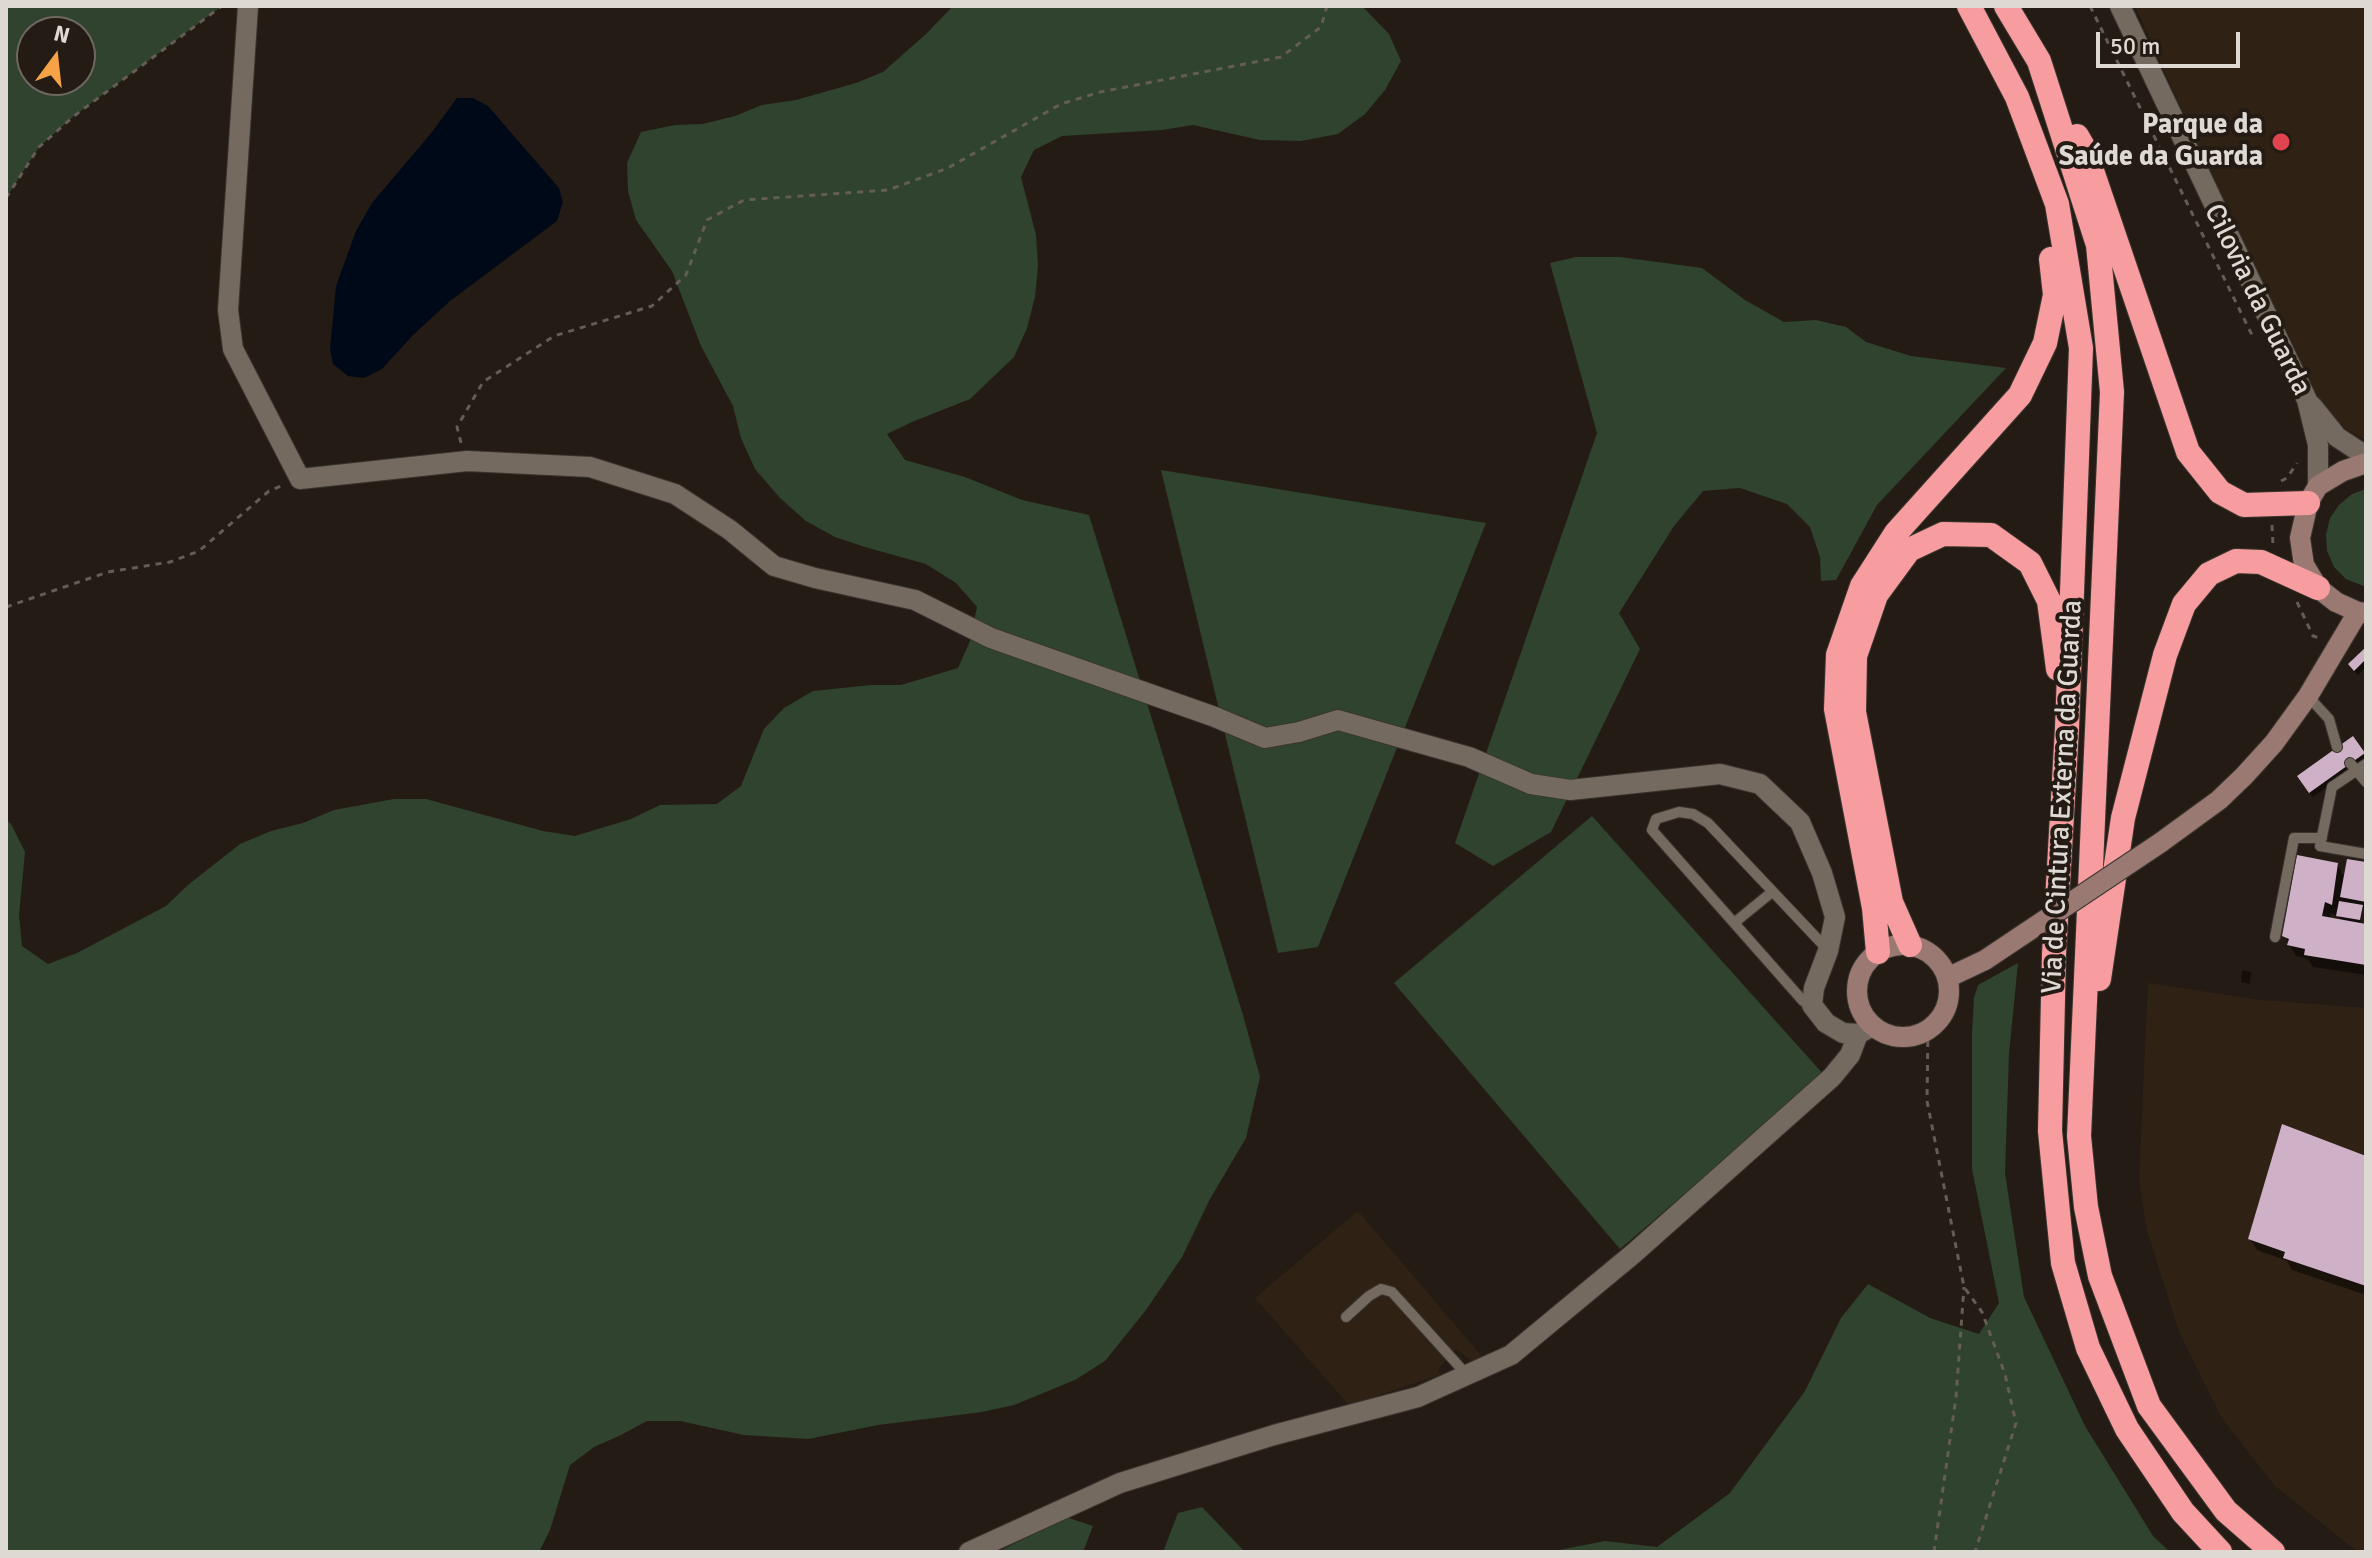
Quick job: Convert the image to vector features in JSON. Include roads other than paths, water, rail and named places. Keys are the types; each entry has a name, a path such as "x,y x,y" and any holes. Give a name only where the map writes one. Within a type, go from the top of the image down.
{"highway":[{"name":"Via de Cintura Externa da Guarda","path":"1969,6 2017,97 2057,204 2081,348 2067,728 2054,954 2050,1131 2063,1263 2088,1348 2127,1429 2183,1512 2220,1552"},
{"name":"Via de Cintura Externa da Guarda","path":"2006,6 2039,61 2098,245 2112,392 2079,1136 2086,1207 2100,1276 2149,1406 2226,1511 2273,1552"},
{"path":"2039,61 2085,150 2188,452 2220,492 2244,505 2271,505 2313,495"},
{"path":"1878,952 1874,908 1836,709 1838,655 1862,586 1896,533 2020,395 2045,343 2055,295 2046,214 2017,97"},
{"path":"1910,945 1891,902 1854,712 1855,656 1876,595 1909,550 1943,534 1991,535 2030,563 2049,601 2067,728"},
{"path":"2079,1136 2105,930 2123,818 2165,655 2184,604 2209,574 2236,561 2261,562 2318,588"}],"street":[{"path":"248,6 228,310 233,349 300,479 467,461 590,467 675,494 730,530 774,566 915,600 991,638 1215,717 1265,738 1338,720 1469,757 1531,784 1570,790 1720,774 1760,784 1800,822 1822,873 1835,917 1812,1005 1826,1023 1843,1033 1866,1030 1900,1037 1928,1029 1939,1020 1946,1007 1949,992 1942,966 1923,949 1910,945 1888,947 1867,961 1857,988 1866,1030 1832,1077 1633,1254 1511,1355 1418,1397 1274,1435 1120,1483 969,1552"},
{"path":"1947,978 1985,960 2219,800 2274,743 2362,612 2336,602 2318,588 2304,565 2300,538 2313,495 2318,445 2307,400 2120,6"},
{"path":"2307,400 2337,437 2366,456"},
{"path":"2313,495 2343,471 2366,463"}],"lane":[{"path":"2308,696 2329,719 2337,747"},
{"path":"2366,782 2358,766 2332,787 2320,846 2366,854"},
{"path":"1812,1005 1803,1001 1652,830 1656,819 1679,812 1693,814 1708,823 1828,951"},
{"path":"2275,937 2294,838 2322,838"},
{"path":"1734,923 1772,892"},
{"path":"1346,1317 1381,1289 1392,1292 1467,1375"}],"water":[{"path":"457,98 473,98 488,106 559,188 563,202 557,221 450,301 382,369 364,378 348,376 333,364 330,349 336,286 356,231 372,203"}],"place":[{"name":"Parque da Saúde da Guarda","path":"2281,142"}]}
